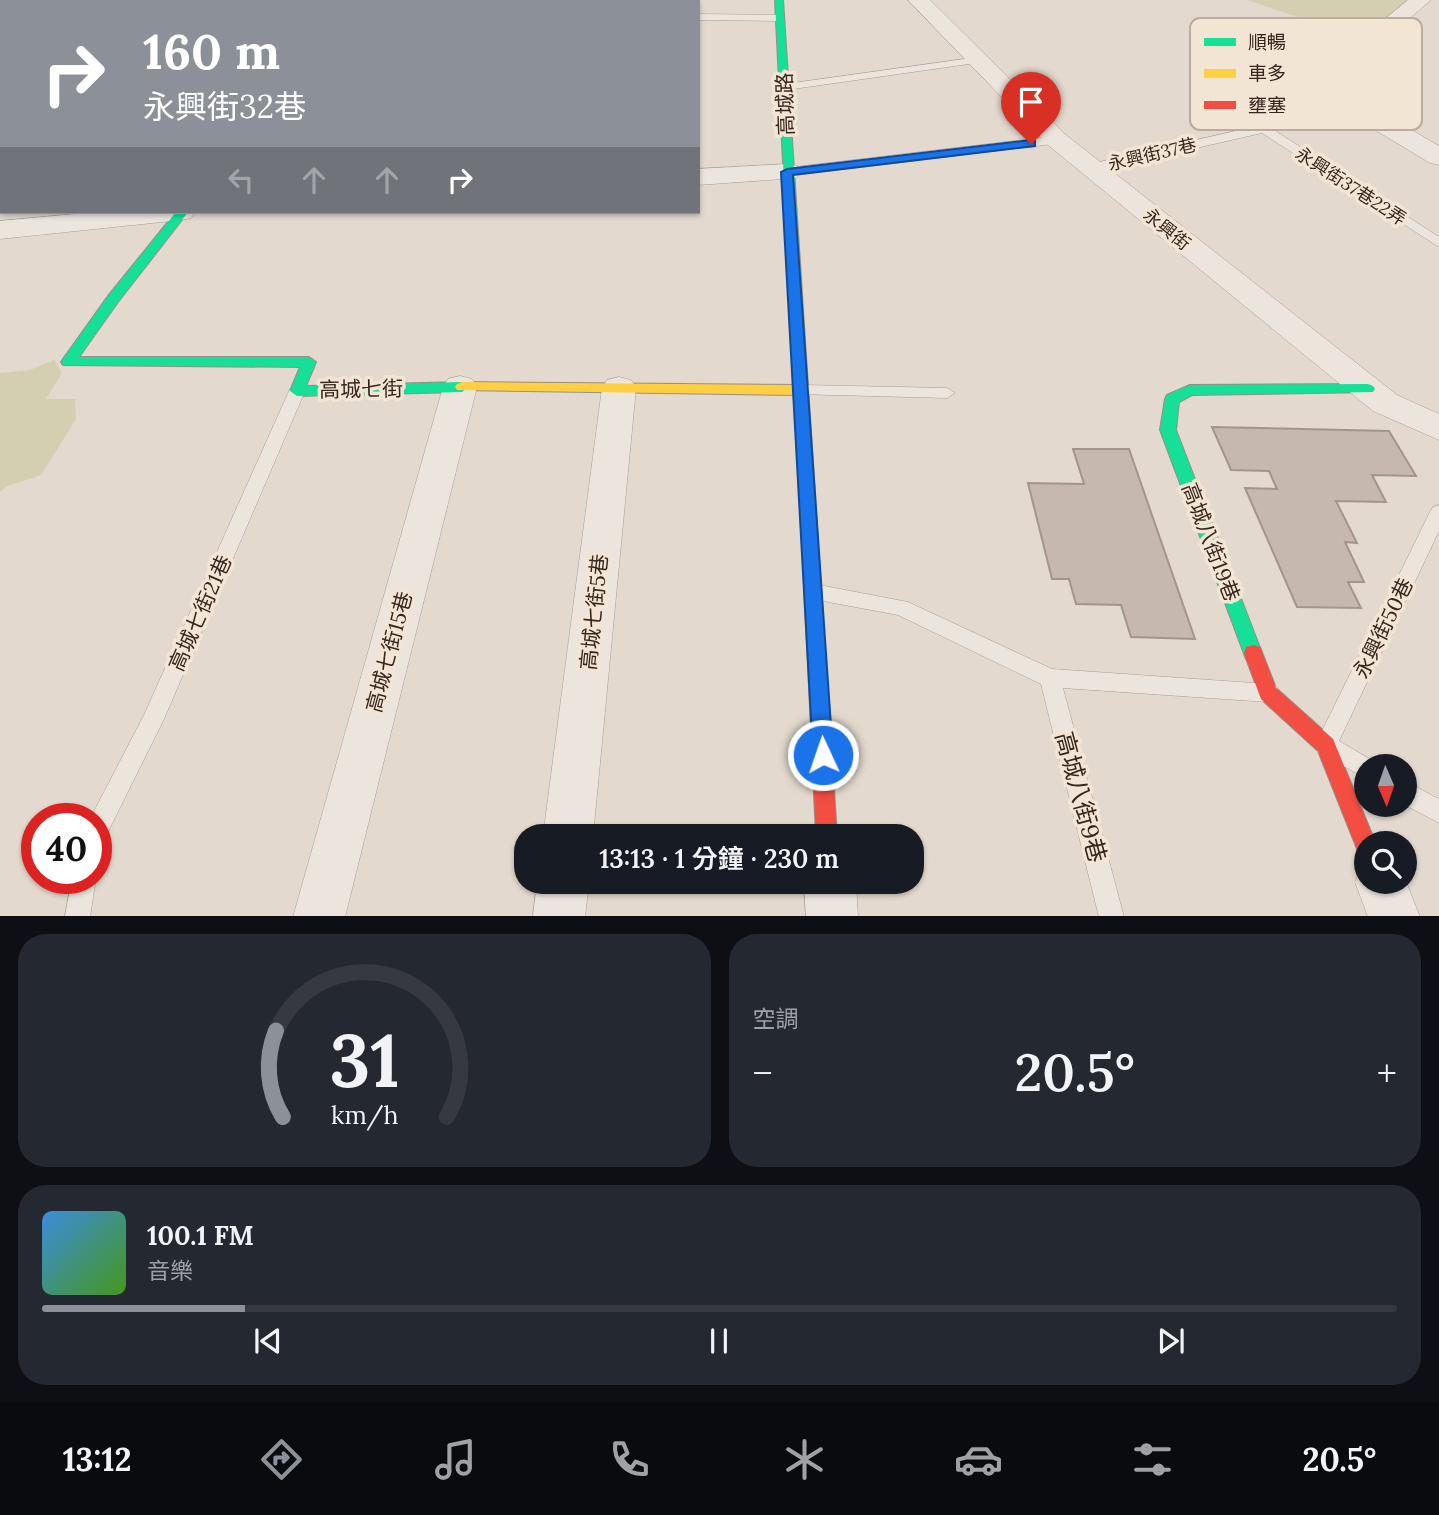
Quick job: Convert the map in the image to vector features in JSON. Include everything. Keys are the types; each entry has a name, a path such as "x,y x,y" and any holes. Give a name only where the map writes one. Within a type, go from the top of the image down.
{"street":[{"name":"高城路","path":"779,0 826,824"},
{"name":"永興街","path":"918,0 1058,140 1091,168 1385,403 1439,428"},
{"path":"1400,18 1422,0"},
{"path":"1394,130 1439,156"},
{"path":"700,177 787,172"},
{"path":"0,230 145,214"},
{"name":"高城七街","path":"179,214 68,362 310,362 297,391 460,387 802,390"},
{"name":"高城七街15巷","path":"318,916 460,387"},
{"name":"高城七街5巷","path":"569,824 619,388"},
{"name":"高城八街19巷","path":"1361,831 1326,745 1268,693 1168,430 1172,399 1190,390 1368,389"},
{"path":"559,916 562,894"},
{"path":"831,894 832,916"},
{"path":"1386,894 1394,916"}],"lane":[{"path":"700,17 779,18"},
{"path":"786,87 979,61"},
{"name":"永興街37巷","path":"1091,168 1254,130"},
{"name":"永興街37巷22弄","path":"1266,130 1439,243"},
{"path":"787,172 1058,140"},
{"path":"802,390 947,393"},
{"name":"高城七街21巷","path":"111,803 153,719 297,391"},
{"name":"永興街50巷","path":"1326,745 1439,512"},
{"path":"814,592 901,608 1050,678 1268,693"},
{"name":"高城八街9巷","path":"1050,678 1112,916"},
{"path":"1326,745 1354,761"},
{"path":"1418,800 1439,812"},
{"path":"77,916 81,894"}],"shaded area":[{"path":"1247,0 1410,0 1387,18 1301,18"},
{"path":"54,360 62,373 46,399 75,399 76,419 41,475 7,486 0,492 0,373 30,370"}],"building":[{"path":"1212,427 1389,431 1416,476 1372,475 1386,502 1336,501 1357,543 1345,542 1364,582 1348,582 1361,608 1297,607 1245,488 1277,489 1269,471 1231,470"},
{"path":"1073,449 1129,449 1195,639 1131,637 1121,605 1076,604 1069,579 1052,579 1028,483 1084,484"}],"traffic: fast":[{"path":"779,0 817,665"},
{"path":"180,214 113,299 68,362 309,362 297,391 462,387"},
{"path":"1253,653 1168,430 1172,399 1190,390 1368,389"}],"traffic: slow":[{"path":"462,387 802,390"}],"traffic: jam":[{"path":"1253,653 1268,693 1326,745 1361,831"},
{"path":"817,665 826,824"}],"route":[{"path":"823,755 787,172 1031,144"}]}
